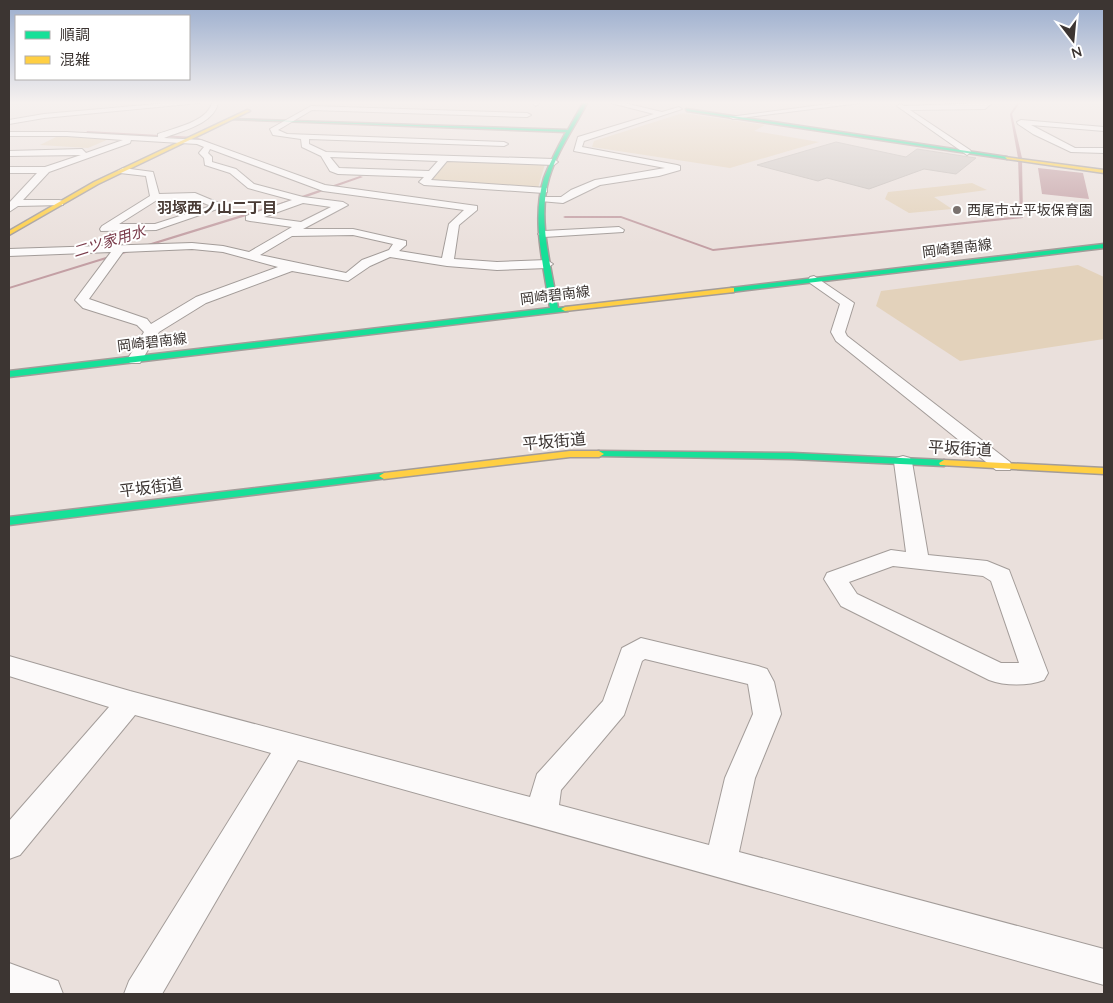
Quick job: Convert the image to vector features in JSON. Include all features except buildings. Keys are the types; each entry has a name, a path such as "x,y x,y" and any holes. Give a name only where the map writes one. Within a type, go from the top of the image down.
{"street":[{"path":"12,206 33,185 38,175 46,170 101,150"},
{"path":"9,233 34,216 168,150"},
{"path":"206,150 203,153 208,157 208,163 233,171 251,186 302,200 343,205"},
{"path":"219,150 324,188 402,196 475,207 460,216 454,224 447,262"},
{"path":"315,150 324,154 554,162"},
{"path":"493,160 500,150"},
{"path":"554,310 544,234 544,195 554,162 560,150"},
{"path":"445,158 429,174 424,182 544,195 563,200 574,192 598,182 659,173 677,168 581,150"},
{"path":"952,150 1099,171"},
{"path":"1079,150 1099,171"},
{"path":"1079,150 1104,151"},
{"path":"9,153 95,152"},
{"path":"324,154 329,164 338,170 429,174"},
{"path":"9,170 46,170"},
{"path":"123,171 150,174 155,197"},
{"path":"17,186 33,185"},
{"path":"249,257 302,225 366,193"},
{"path":"72,249 155,197 195,196 221,206 156,227 98,233"},
{"path":"302,200 250,218 302,225"},
{"path":"12,206 59,203"},
{"path":"328,212 351,216 339,232"},
{"path":"544,234 620,230"},
{"path":"9,252 72,249 116,253 151,246 192,246 223,249 291,267 348,277 366,263 389,252 402,243 353,232 289,233"},
{"name":"岡崎碧南線","path":"9,374 1104,246"},
{"path":"389,252 447,262 497,266 547,264"},
{"path":"116,253 82,300 88,305 142,322 145,327 152,330"},
{"path":"135,360 152,330 201,300 291,267"},
{"path":"814,280 847,303 838,332 841,338 1003,466"},
{"name":"平坂街道","path":"9,521 570,454 792,456 1104,471"},
{"path":"902,462 918,561"},
{"path":"891,558 918,561 987,570 1001,576 1035,672 998,673 849,600 836,578 891,558"},
{"path":"542,814 547,784 615,707 631,654 641,648 758,676 761,682 767,714 740,778 721,863"},
{"path":"9,666 130,702 1104,967"},
{"path":"9,844 130,702"},
{"path":"142,994 291,746"},
{"path":"9,981 45,994"}],"shaded area":[{"path":"610,150 792,150 730,168"},
{"path":"447,161 545,164 538,188 429,180"},
{"path":"1038,168 1083,173 1089,199 1042,194"},
{"path":"972,183 987,190 934,197 952,209 909,213 885,199 888,192"},
{"path":"1078,265 1104,277 1104,339 960,361 876,306 881,291"}],"waterway":[{"path":"565,217 621,217 713,250 1022,217 1018,150"},
{"name":"二ツ家用水","path":"9,288 294,200 361,177"}],"traffic: fast":[{"path":"554,309 542,218 544,190 558,150"},
{"path":"952,150 1007,158"},
{"path":"731,290 1104,246"},
{"path":"9,374 565,309"},
{"path":"599,454 792,456 944,463"},
{"path":"9,521 384,476"}],"traffic: slow":[{"path":"9,233 96,183 166,150"},
{"path":"1007,158 1104,172"},
{"path":"565,309 731,290"},
{"path":"384,476 570,454 599,454"},
{"path":"944,463 1104,471"}],"place":[{"name":"西尾市立平坂保育園","path":"957,210"}],"district":[{"name":"羽塚西ノ山二丁目","path":"217,207"}]}
